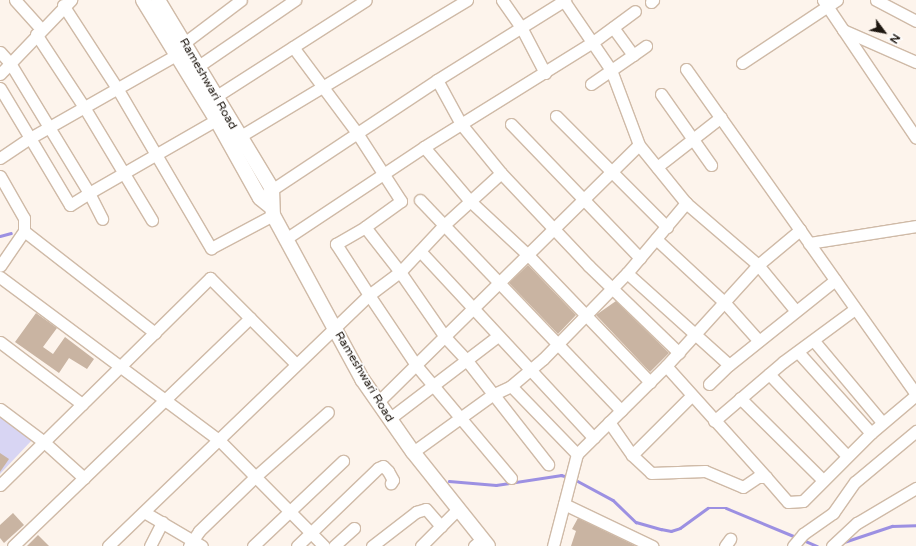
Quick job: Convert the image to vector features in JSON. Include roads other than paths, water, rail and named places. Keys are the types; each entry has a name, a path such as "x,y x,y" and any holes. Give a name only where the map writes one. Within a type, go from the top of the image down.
{"main road":[{"path":"143,0 182,49 221,117 260,198"},
{"name":"Rameshwari Road","path":"158,0 182,49 197,66 215,96 221,117 239,137 272,189"},
{"path":"272,189 272,211"},
{"name":"Rameshwari Road","path":"260,198 272,211 333,326 378,402 413,452 458,509 481,544"}],"street":[{"path":"15,0 38,31 122,174 152,220"},
{"path":"0,158 30,138 118,88 182,49 241,0"},
{"path":"197,66 295,0"},
{"path":"215,96 366,0"},
{"path":"239,137 467,0"},
{"path":"502,0 521,27 545,73"},
{"path":"260,198 437,80 565,0 611,70 639,145 686,203 758,266 795,310"},
{"path":"876,0 916,21"},
{"path":"0,74 38,31 67,2 211,248 272,211"},
{"path":"742,63 829,2 843,30 916,138"},
{"path":"287,238 385,176 424,147 593,42 635,11"},
{"path":"613,27 633,55"},
{"path":"843,30 916,62"},
{"path":"591,84 646,46"},
{"path":"293,47 357,133 401,201 364,227 336,244 416,365 511,478"},
{"path":"0,52 10,63 50,127 89,193 102,220"},
{"path":"666,366 691,396 788,502 796,504 803,501 882,422 916,394 686,69"},
{"path":"437,80 461,124 501,172 613,288 678,352"},
{"path":"0,88 70,205 221,117"},
{"path":"661,94 711,165"},
{"path":"556,116 611,173 667,227"},
{"path":"657,167 721,118"},
{"path":"511,124 586,199 640,258"},
{"path":"378,402 529,256 639,145"},
{"path":"424,147 470,201 529,256 650,382"},
{"path":"108,546 333,326 369,295 400,272 444,225 501,172"},
{"path":"0,176 24,218 24,231 0,266"},
{"path":"420,200 559,342 621,410"},
{"path":"413,452 492,395 512,386 532,368 627,273 686,203"},
{"path":"808,243 916,226"},
{"path":"364,227 400,272 444,337 468,362 492,395 548,464"},
{"path":"553,546 564,504 569,477 577,454 666,366 694,333 758,266 800,230"},
{"path":"24,231 154,333"},
{"path":"656,240 724,302 759,341"},
{"path":"420,251 498,336 532,368 594,438"},
{"path":"627,273 729,365"},
{"path":"0,277 75,334 122,365 218,440 256,476 287,511 324,546"},
{"path":"0,485 210,278 295,363"},
{"path":"709,384 729,365 795,310 835,280"},
{"path":"714,421 769,374 855,309"},
{"path":"12,546 250,318"},
{"path":"389,419 468,362 498,336"},
{"path":"814,340 882,422"},
{"path":"0,342 82,404"},
{"path":"798,352 871,433"},
{"path":"769,374 847,456"},
{"path":"512,386 577,454"},
{"path":"632,455 691,396"},
{"path":"740,398 823,480"},
{"path":"0,409 44,442 84,478"},
{"path":"144,512 195,544 256,476 328,412"},
{"path":"609,422 632,455 651,473 705,471 743,486 758,477 766,477"},
{"path":"797,541 833,513 855,482 916,431"},
{"path":"253,546 287,511 343,460"},
{"path":"297,546 378,468 383,466 388,471 393,480 391,483"},
{"path":"834,544 857,523 916,488"},
{"path":"564,504 652,546"},
{"path":"372,546 416,512 426,509 441,526"},
{"path":"421,546 458,509"},
{"path":"150,546 162,522"},
{"path":"334,546 354,528"}],"waterway":[{"path":"0,236 11,233"},
{"path":"449,481 496,485 561,475 568,477"},
{"path":"574,479 613,500 636,522 661,529 671,531 680,528 708,508 726,508 796,537"},
{"path":"841,543 892,526 916,525"},
{"path":"803,540 817,546"}]}
